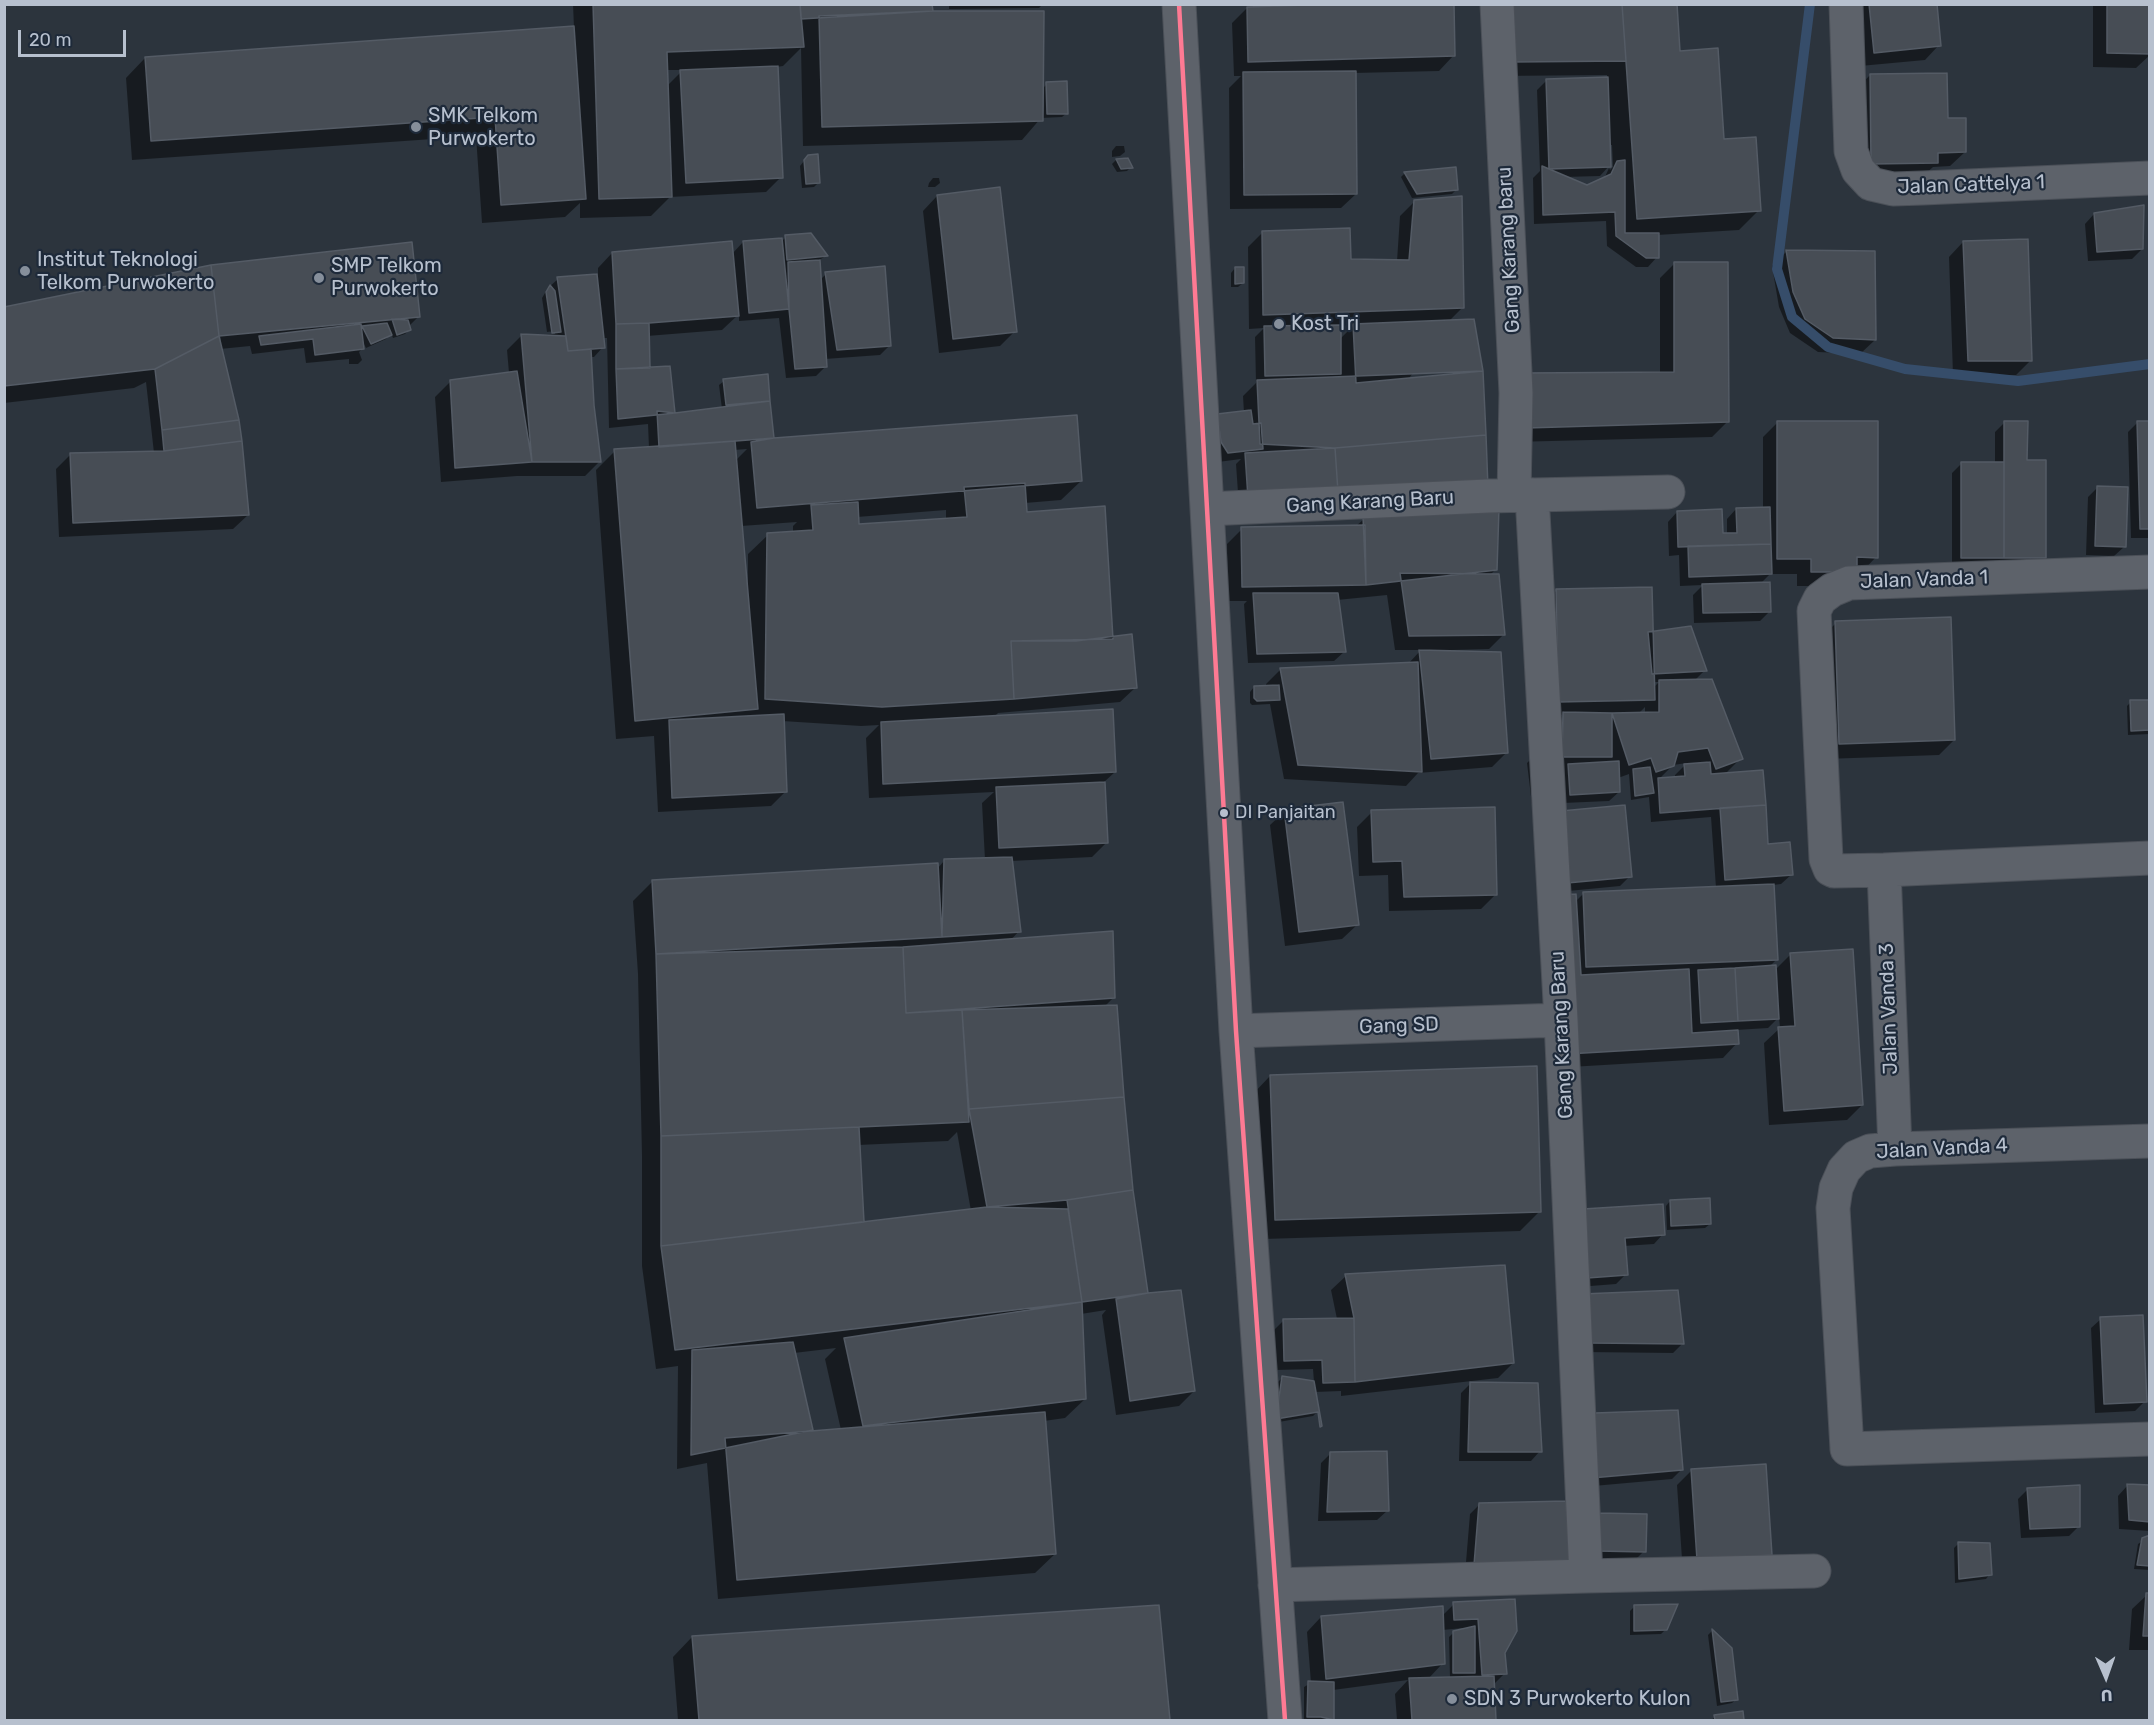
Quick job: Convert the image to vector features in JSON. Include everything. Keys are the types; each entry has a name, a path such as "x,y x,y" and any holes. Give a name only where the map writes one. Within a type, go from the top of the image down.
{"street":[{"path":"1179,4 1236,1031 1285,1720"},
{"name":"Gang Karang baru","path":"1497,4 1523,495"},
{"name":"Jalan Cattelya 1","path":"1846,4 1851,151 1858,170 1871,184 1893,189 2150,178"},
{"name":"Gang Karang Baru","path":"1207,509 1523,495 1668,492"},
{"name":"Gang Karang Baru","path":"1523,495 1561,1020 1586,1576"},
{"name":"Jalan Vanda 1","path":"1884,870 1834,872 1830,869 1826,859 1814,611 1820,599 1832,590 1849,583 2150,572"},
{"path":"1884,870 2150,858"},
{"name":"Jalan Vanda 3","path":"1884,870 1895,1149"},
{"name":"Gang SD","path":"1236,1031 1561,1020"},
{"name":"Jalan Vanda 4","path":"2150,1141 1870,1151 1856,1157 1844,1170 1836,1188 1833,1208 1847,1449 2150,1439"},
{"path":"1275,1585 1814,1571"}],"building":[{"path":"593,4 800,4 804,47 667,52 672,197 599,199"},
{"path":"800,4 932,4 933,11 801,19"},
{"path":"1454,4 1455,56 1248,62 1247,7"},
{"path":"1510,4 1622,4 1626,61 1511,62"},
{"path":"1622,4 1677,4 1680,51 1718,48 1724,139 1756,137 1761,211 1637,219"},
{"path":"1869,4 1937,4 1941,46 1874,53"},
{"path":"2107,4 2150,4 2150,54 2107,53"},
{"path":"933,11 1044,11 1043,121 822,127 819,16"},
{"path":"574,26 586,199 501,205 495,117 151,141 145,57"},
{"path":"778,66 783,178 686,183 680,70"},
{"path":"1356,71 1357,194 1244,195 1243,72"},
{"path":"1947,73 1948,118 1966,118 1966,152 1938,153 1938,163 1871,164 1870,74"},
{"path":"1608,77 1611,167 1549,169 1546,79"},
{"path":"1067,81 1068,114 1047,114 1046,82"},
{"path":"818,154 820,183 806,184 804,160 808,155"},
{"path":"1128,158 1133,168 1121,169 1116,159"},
{"path":"1625,160 1625,233 1659,233 1659,258 1646,258 1616,236 1615,212 1543,215 1542,166 1587,185 1611,174 1617,161"},
{"path":"1456,167 1458,190 1417,194 1404,172"},
{"path":"1000,187 1017,332 953,339 937,195"},
{"path":"1462,196 1464,308 1263,315 1262,231 1350,228 1351,259 1409,260 1414,200"},
{"path":"2144,205 2143,249 2097,252 2094,213"},
{"path":"811,233 828,256 787,260 785,235"},
{"path":"782,238 789,309 749,313 743,241"},
{"path":"2028,239 2032,361 1968,361 1963,241"},
{"path":"732,241 739,316 616,324 612,252"},
{"path":"412,242 420,317 219,336 211,265"},
{"path":"1786,250 1875,251 1876,340 1833,338 1805,319 1793,292"},
{"path":"820,260 827,367 795,369 789,309 788,262"},
{"path":"1674,262 1728,262 1729,422 1526,428 1524,373 1674,372"},
{"path":"211,265 219,336 155,369 4,386 4,307"},
{"path":"885,266 891,346 837,350 825,272"},
{"path":"1235,267 1244,267 1244,283 1235,284"},
{"path":"597,274 605,348 568,351 557,277"},
{"path":"550,285 555,291 561,332 552,333 546,292"},
{"path":"392,319 408,320 411,330 397,335"},
{"path":"1474,319 1483,371 1356,383 1353,324"},
{"path":"387,323 392,335 371,344 362,326"},
{"path":"649,323 650,368 616,369 616,324"},
{"path":"361,324 364,349 315,355 313,339 261,345 259,336"},
{"path":"1341,325 1341,374 1265,376 1264,326"},
{"path":"521,334 566,336 568,351 591,349 594,405 601,462 532,462"},
{"path":"219,336 239,420 162,430 155,369"},
{"path":"670,366 675,413 618,419 616,369"},
{"path":"517,371 532,462 455,468 450,380"},
{"path":"1483,371 1486,435 1335,448 1260,444 1257,380"},
{"path":"768,374 770,401 726,405 723,379"},
{"path":"770,401 774,438 659,447 657,411 675,413"},
{"path":"1251,410 1253,424 1261,423 1263,449 1228,453 1221,442 1217,414"},
{"path":"1077,415 1082,481 757,508 751,442 774,438"},
{"path":"239,420 242,441 164,451 162,430"},
{"path":"1777,421 1878,421 1878,558 1857,557 1857,572 1811,572 1811,559 1777,559"},
{"path":"2004,421 2028,421 2027,460 2046,460 2046,558 2004,558"},
{"path":"2137,421 2150,421 2150,529 2140,529"},
{"path":"1486,435 1488,488 1338,492 1335,448"},
{"path":"242,441 249,515 73,523 70,453 164,451"},
{"path":"735,441 758,709 635,721 614,449"},
{"path":"1335,448 1338,492 1248,498 1245,453"},
{"path":"1961,462 2004,462 2004,558 1961,558"},
{"path":"1025,483 1027,512 1105,506 1113,639 1011,641 1014,699 882,707 765,699 767,533 813,530 811,505 858,502 859,524 967,517 964,487"},
{"path":"2097,486 2128,487 2126,547 2095,546"},
{"path":"1770,507 1771,544 1678,547 1677,511 1722,509 1723,533 1737,533 1736,508"},
{"path":"1499,508 1497,570 1366,585 1363,517"},
{"path":"1365,525 1366,585 1242,587 1241,527"},
{"path":"1771,544 1772,574 1689,577 1688,546"},
{"path":"1400,573 1499,574 1505,635 1409,636"},
{"path":"1770,582 1771,612 1703,613 1702,584"},
{"path":"1652,587 1655,700 1558,702 1556,589"},
{"path":"1253,593 1338,593 1346,652 1257,654"},
{"path":"1951,617 1955,740 1839,744 1835,621"},
{"path":"1691,626 1707,671 1652,674 1648,632"},
{"path":"1132,634 1137,688 1014,699 1011,641 1076,641"},
{"path":"1419,650 1501,652 1508,753 1431,759"},
{"path":"1418,662 1422,772 1298,765 1280,668"},
{"path":"1712,679 1743,759 1716,769 1708,748 1678,752 1674,766 1656,772 1651,758 1629,765 1612,713 1659,712 1659,680"},
{"path":"1279,685 1280,700 1257,701 1254,698 1254,686"},
{"path":"2130,700 2150,700 2150,730 2131,731"},
{"path":"1113,709 1116,772 883,784 881,722"},
{"path":"1563,712 1612,713 1612,757 1562,757"},
{"path":"784,714 787,792 672,798 669,720"},
{"path":"1619,761 1620,792 1570,795 1568,764"},
{"path":"1710,762 1711,774 1763,770 1766,805 1660,813 1658,778 1685,776 1684,764"},
{"path":"1650,767 1654,793 1635,796 1633,769"},
{"path":"1105,782 1108,843 999,848 996,787"},
{"path":"1343,802 1359,925 1299,932 1284,809"},
{"path":"1625,805 1632,877 1567,883 1561,811"},
{"path":"1766,805 1768,844 1790,842 1793,875 1725,880 1720,808"},
{"path":"1495,807 1497,895 1404,897 1402,861 1373,862 1371,810"},
{"path":"1012,857 1021,932 942,937 944,859"},
{"path":"938,863 942,937 656,954 652,880"},
{"path":"1774,884 1778,960 1586,967 1583,892"},
{"path":"1576,894 1581,975 1689,969 1692,1033 1738,1030 1739,1044 1567,1054 1558,895"},
{"path":"1113,931 1115,998 906,1013 903,947"},
{"path":"903,947 906,1013 962,1010 969,1122 661,1136 656,954"},
{"path":"1853,949 1863,1105 1784,1111 1778,1027 1795,1026 1790,953"},
{"path":"1776,965 1779,1019 1738,1021 1735,968"},
{"path":"1735,968 1738,1021 1701,1023 1698,970"},
{"path":"1117,1005 1124,1097 969,1109 962,1010"},
{"path":"1537,1066 1541,1212 1275,1220 1270,1075"},
{"path":"1124,1097 1133,1190 1067,1200 987,1207 969,1109"},
{"path":"859,1127 864,1222 661,1246 661,1136"},
{"path":"1133,1190 1148,1293 1082,1302 1067,1200"},
{"path":"1710,1198 1711,1224 1671,1226 1670,1200"},
{"path":"1663,1204 1665,1235 1625,1238 1628,1275 1587,1278 1583,1209"},
{"path":"987,1207 1068,1209 1082,1302 675,1350 661,1246"},
{"path":"1505,1265 1514,1363 1355,1382 1354,1318 1345,1274"},
{"path":"1181,1290 1195,1391 1130,1401 1116,1299"},
{"path":"1678,1290 1684,1344 1591,1343 1582,1294"},
{"path":"1082,1302 1086,1399 863,1426 844,1338"},
{"path":"2143,1315 2147,1402 2104,1404 2100,1317"},
{"path":"1354,1318 1355,1382 1323,1383 1322,1360 1284,1361 1283,1319"},
{"path":"793,1342 813,1430 691,1455 692,1350"},
{"path":"1282,1376 1314,1381 1322,1426 1320,1427 1318,1412 1276,1419"},
{"path":"1470,1382 1538,1383 1542,1452 1468,1452"},
{"path":"1678,1410 1683,1470 1591,1478 1595,1413"},
{"path":"1045,1412 1056,1554 737,1580 725,1438"},
{"path":"1387,1451 1389,1511 1327,1512 1330,1452"},
{"path":"1766,1464 1772,1555 1697,1560 1691,1469"},
{"path":"2127,1484 2150,1485 2150,1522 2129,1520"},
{"path":"2080,1485 2080,1527 2030,1529 2027,1488"},
{"path":"1566,1501 1570,1566 1474,1565 1479,1503"},
{"path":"1598,1513 1647,1514 1646,1552 1597,1551"},
{"path":"2150,1535 2150,1566 2137,1565 2142,1538"},
{"path":"1958,1542 1990,1543 1992,1575 1959,1579"},
{"path":"2146,1593 2150,1593 2150,1636 2143,1636"},
{"path":"1515,1599 1517,1631 1505,1653 1507,1674 1482,1675 1478,1619 1454,1620 1453,1602"},
{"path":"1678,1604 1667,1630 1634,1631 1634,1605"},
{"path":"1159,1605 1170,1720 699,1720 692,1636"},
{"path":"1443,1606 1445,1664 1326,1679 1321,1616"},
{"path":"1475,1626 1475,1673 1453,1673 1453,1631"},
{"path":"1712,1629 1732,1648 1738,1700 1721,1702"},
{"name":"SDN 3 Purwokerto Kulon","path":"1494,1676 1496,1720 1412,1720 1409,1678"},
{"path":"1308,1681 1334,1682 1334,1720 1307,1717"},
{"path":"1743,1711 1744,1720 1715,1720 1714,1715"}],"waterway":[{"path":"1810,4 1777,269 1792,317 1828,347 1905,369 2018,381 2150,364"}],"transit line":[{"name":"20","path":"1179,4 1236,1031 1285,1720"}],"place":[{"name":"SMK Telkom Purwokerto","path":"416,127"},
{"name":"Institut Teknologi Telkom Purwokerto","path":"25,271"},
{"name":"SMP Telkom Purwokerto","path":"319,278"},
{"name":"Kost Tri","path":"1279,324"},
{"name":"DI Panjaitan","path":"1224,813"},
{"name":"SDN 3 Purwokerto Kulon","path":"1452,1699"}]}
